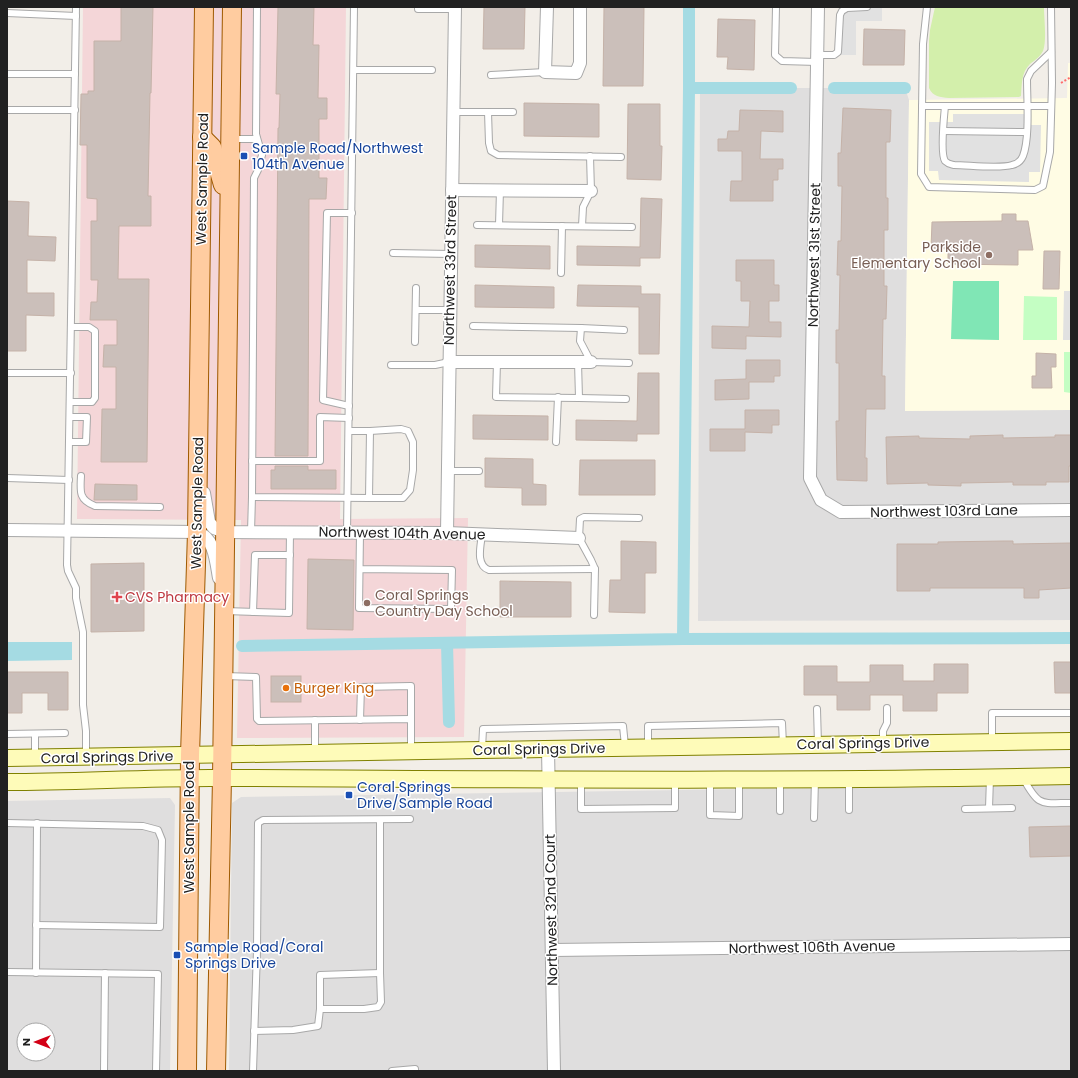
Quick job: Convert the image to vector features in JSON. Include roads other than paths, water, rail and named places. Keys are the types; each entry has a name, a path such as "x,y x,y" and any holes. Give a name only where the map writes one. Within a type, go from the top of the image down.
{"main road":[{"name":"West Sample Road","path":"187,1071 190,756 197,532 204,7"},
{"name":"West Sample Road","path":"216,1071 222,778 232,7"},
{"path":"204,60 213,125 218,132 230,140"},
{"path":"202,137 212,147 216,156 229,208"},
{"name":"Coral Springs Drive","path":"7,758 222,756 648,747 1071,741"},
{"name":"Coral Springs Drive","path":"7,782 222,778 849,780 1071,776"}],"street":[{"path":"547,7 545,72 576,73 580,63 580,7"},
{"name":"Northwest 31st Street","path":"818,7 810,478 820,500"},
{"name":"Northwest 33rd Street","path":"447,533 455,8"},
{"path":"452,190 591,191"},
{"path":"449,362 590,362"},
{"path":"198,447 209,522 214,528 225,532"},
{"name":"Northwest 103rd Lane","path":"820,500 841,512 1071,510"},
{"path":"7,530 197,532 204,534 212,547 224,605"},
{"name":"Northwest 104th Avenue","path":"225,532 447,533 579,538"},
{"name":"Northwest 32nd Court","path":"548,749 554,1071"},
{"name":"Northwest 106th Avenue","path":"552,950 1071,944"}],"lane":[{"path":"76,7 69,530 67,544 68,570 76,588 76,598 83,632 83,705 86,718 86,757"},
{"path":"251,532 254,178 262,155 257,139 257,7"},
{"path":"348,533 354,7"},
{"path":"776,7 775,55 782,61 817,59 834,55 838,52 840,15 842,11 847,8 867,7"},
{"path":"927,7 923,44 921,174 929,187 1035,190 1044,186 1050,152 1051,7"},
{"path":"418,8 455,8"},
{"path":"7,13 76,16"},
{"path":"944,106 944,160 954,165 1013,165 1020,160 1026,144 1027,80 1031,71 1051,52"},
{"path":"354,70 432,70"},
{"path":"491,76 545,72"},
{"path":"7,74 75,74"},
{"path":"922,106 1051,106"},
{"path":"7,110 74,110"},
{"path":"454,112 513,112"},
{"path":"488,112 491,151 498,155 621,157"},
{"path":"944,131 1026,132"},
{"path":"230,140 257,139"},
{"path":"582,226 583,207 591,191 590,156"},
{"path":"499,225 500,190"},
{"path":"349,406 323,400 323,392 327,213 352,213"},
{"path":"477,225 632,227"},
{"path":"561,273 562,226"},
{"path":"393,252 451,254"},
{"path":"415,342 416,288"},
{"path":"416,310 450,310"},
{"path":"473,326 624,330"},
{"path":"70,402 92,402 95,398 95,331 90,327 72,327"},
{"path":"581,328 580,341 590,362 629,363"},
{"path":"391,365 435,365 449,362"},
{"path":"497,362 496,397 626,399"},
{"path":"578,362 579,398"},
{"path":"7,373 71,373"},
{"path":"556,442 558,397"},
{"path":"70,417 87,417 86,442 70,442"},
{"path":"252,461 320,461 320,417 349,418"},
{"path":"252,497 403,498 410,490 413,463 413,442 408,431 401,429 349,431"},
{"path":"370,431 370,498"},
{"path":"448,471 479,471"},
{"path":"81,476 82,495 86,502 95,506 160,507"},
{"path":"7,478 69,480"},
{"path":"594,615 595,569 579,538 580,519 584,517 638,518"},
{"path":"224,605 253,612 289,613 290,532"},
{"path":"360,533 359,608 451,609 452,570 360,569"},
{"path":"482,534 480,561 485,569 595,569"},
{"path":"253,612 255,555 290,555"},
{"path":"223,676 256,677 256,719 259,721 411,719"},
{"path":"360,720 361,687 411,686 411,752"},
{"path":"883,743 883,731 887,723 887,708"},
{"path":"817,709 818,744"},
{"path":"992,742 992,713 1071,712"},
{"path":"314,754 315,720"},
{"path":"648,747 648,726 782,723 783,745"},
{"path":"482,750 483,729 623,726 625,748"},
{"path":"7,734 65,733"},
{"path":"35,734 35,758"},
{"path":"1023,777 1033,796 1044,803 1071,803"},
{"path":"989,808 990,778"},
{"path":"581,780 581,809 675,808 676,780"},
{"path":"710,780 710,815 739,816 739,780"},
{"path":"780,780 780,811"},
{"path":"814,818 815,780"},
{"path":"849,780 849,810"},
{"path":"965,809 1012,808"},
{"path":"253,1071 257,951 258,823 263,820 410,819"},
{"path":"320,1009 364,1009 378,1007 381,1002 380,820"},
{"path":"7,823 143,826 158,830 162,840 160,927 36,925"},
{"path":"36,972 37,824"},
{"path":"7,972 158,974 156,1071"},
{"path":"104,1071 105,973"},
{"path":"254,1030 293,1030 318,1026 320,1009 320,975 380,973"},
{"path":"392,1071 415,1069 415,1071"}],"water":[{"path":"7,642 72,642 72,660 7,661"}],"waterway":[{"path":"242,646 683,639 689,7"},
{"path":"689,88 791,88"},
{"path":"834,88 905,88"},
{"path":"683,639 1071,638"},
{"path":"447,643 449,722"}],"place":[{"name":"Sample Road/Northwest 104th Avenue","path":"244,156"},
{"name":"Parkside Elementary School","path":"989,255"},
{"name":"CVS Pharmacy","path":"117,597"},
{"name":"Coral Springs Country Day School","path":"367,603"},
{"name":"Burger King","path":"286,688"},
{"name":"Coral Springs Drive/Sample Road","path":"349,795"},
{"name":"Sample Road/Coral Springs Drive","path":"177,955"}]}
